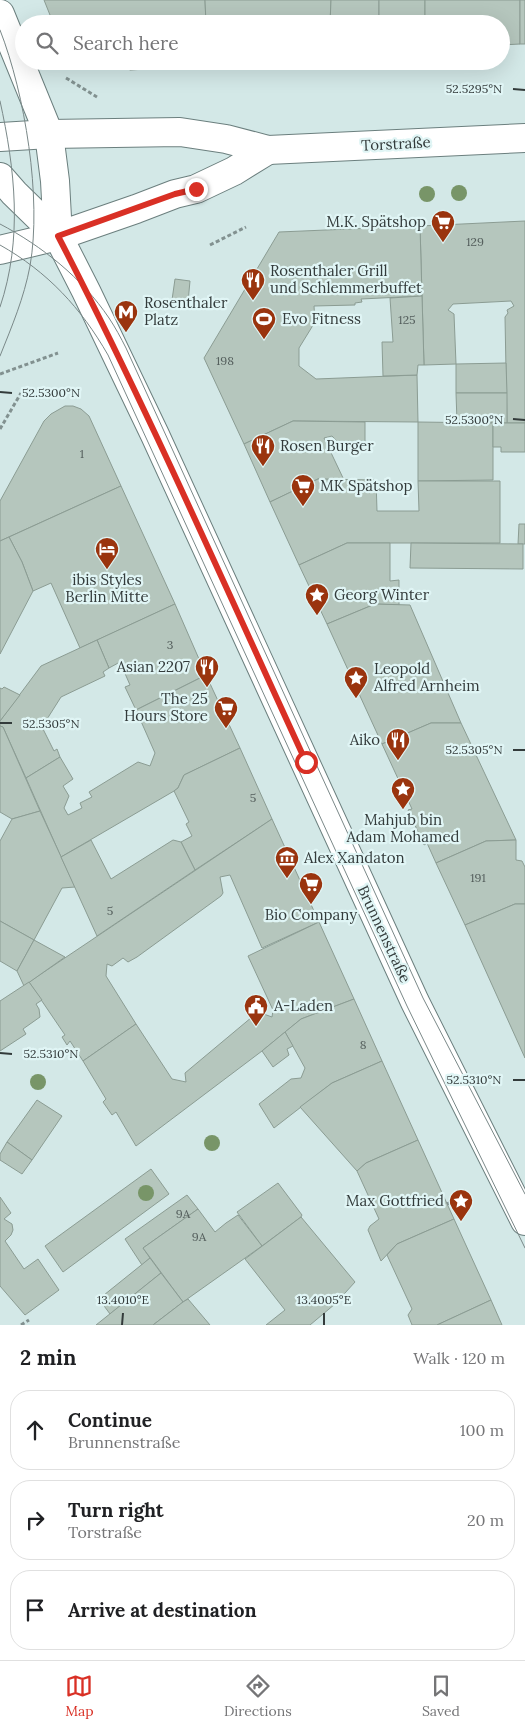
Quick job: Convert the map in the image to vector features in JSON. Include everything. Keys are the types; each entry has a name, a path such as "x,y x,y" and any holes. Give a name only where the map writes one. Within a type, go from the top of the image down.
{"main road":[{"path":"0,14 15,51"},
{"path":"23,70 49,134 55,181 58,236"},
{"name":"Torstraße","path":"49,134 180,132 226,139 268,150 525,138"},
{"path":"0,137 49,134"},
{"name":"Torstraße","path":"0,250 58,236 175,194 196,189 234,171 268,150"},
{"path":"0,177 58,236"},
{"name":"Brunnenstraße","path":"58,236 90,298 155,435 415,1002 525,1221"}],"path":[{"path":"66,78 100,98"},
{"path":"210,245 246,227"},
{"path":"0,374 58,353"},
{"path":"0,429 21,394"},
{"path":"447,1204 452,1202"},
{"path":"21,1325 29,1320"}],"building":[{"path":"44,0 205,0 206,15 50,15"},
{"path":"205,0 331,0 330,15 206,15"},
{"path":"331,0 379,0 379,15 330,15"},
{"path":"379,0 425,0 425,15 379,15"},
{"path":"425,0 520,0 520,44 510,45 510,15 425,15"},
{"path":"520,0 525,0 525,44 520,44"},
{"path":"525,221 525,423 507,423 505,317 508,313 507,310 514,306 511,301 453,304 448,310 454,314 456,364 424,365 420,226"},
{"path":"420,226 422,296 361,299 362,302 355,303 355,305 314,306 315,322 299,348 299,366 316,379 417,375 418,422 293,421 244,444 204,358 279,232"},
{"path":"175,279 190,281 188,302 172,300"},
{"path":"422,296 424,365 418,365 417,375 383,376 382,342 393,342 390,298"},
{"path":"506,363 507,393 456,393 456,364"},
{"path":"456,393 507,393 507,423 457,422"},
{"path":"65,406 81,409 89,416 121,486 0,541 0,501 44,421 51,414"},
{"path":"293,421 365,422 365,451 347,452 332,436 324,438 344,480 318,479 270,502 244,444"},
{"path":"418,422 493,423 493,480 418,481"},
{"path":"493,423 525,423 525,452 501,452 501,447 493,447"},
{"path":"318,479 376,480 377,511 419,511 418,481 500,481 500,543 347,543 299,565 270,502"},
{"path":"121,486 175,604 80,648 51,583 33,591 22,562 9,537"},
{"path":"519,524 525,524 525,544 518,544"},
{"path":"9,537 22,562 33,591 0,654 0,541"},
{"path":"347,543 390,543 390,581 399,580 399,605 375,604 327,624 299,565"},
{"path":"411,543 523,544 523,569 410,568"},
{"path":"175,604 206,675 136,710 125,687 130,685 120,662 109,668 97,640"},
{"path":"375,604 410,605 461,723 431,723 382,744 327,624"},
{"path":"97,640 109,668 103,672 105,676 61,697 42,727 54,751 57,749 60,757 26,778 3,727 0,726 0,721 41,666"},
{"path":"206,675 240,748 184,775 178,788 174,791 61,857 26,778 60,757 73,779 63,786 69,796 64,808 68,815 82,808 80,803 92,797 89,792 138,762 150,766 155,753 136,710"},
{"path":"4,687 20,695 0,721 0,688"},
{"path":"431,723 461,723 516,840 486,841 436,863 427,843 424,845 408,810 412,809 382,744"},
{"path":"0,726 3,727 40,811 12,819 0,812"},
{"path":"240,748 272,819 195,870 181,842 192,836 186,824 189,822 174,791 178,788 184,775"},
{"path":"40,811 75,887 62,888 34,940 0,921 0,841 12,819"},
{"path":"272,819 319,922 262,948 230,875 220,877 223,893 221,896 137,957 128,962 123,958 112,966 107,964 106,976 136,1024 83,1061 70,1041 67,1045 62,1037 65,1035 29,982"},
{"path":"91,840 111,879 173,840 181,842 195,870 97,936 61,857"},
{"path":"516,840 516,860 522,861 525,867 525,904 515,904 465,925 436,863 486,841"},
{"path":"515,904 525,904 525,1058 465,925"},
{"path":"0,921 34,940 17,971 0,961"},
{"path":"319,922 354,999 301,1019 262,1051 136,1146 116,1112 112,1115 103,1102 106,1099 83,1061 136,1024 172,1079 186,1082 185,1073 258,1012 272,1017 273,1010 248,956"},
{"path":"34,940 65,957 24,986 17,971"},
{"path":"29,982 42,1000 36,1004 40,1017 23,1029 26,1034 0,1051 0,1001"},
{"path":"354,999 382,1061 332,1083 274,1128 259,1104 291,1079 301,1078 305,1068 285,1032 301,1019"},
{"path":"285,1032 293,1046 287,1049 289,1055 273,1067 262,1051"},
{"path":"382,1061 418,1140 366,1163 357,1171 300,1107 332,1083"},
{"path":"37,1100 62,1116 32,1160 7,1142"},
{"path":"418,1140 454,1219 397,1244 381,1261 368,1230 379,1219 357,1171 366,1163"},
{"path":"7,1142 32,1160 22,1174 0,1160 0,1154"},
{"path":"151,1169 169,1194 63,1272 45,1246"},
{"path":"278,1183 302,1215 262,1246 237,1212"},
{"path":"187,1195 198,1209 143,1248 150,1258 142,1265 125,1239"},
{"path":"0,1197 11,1213 4,1219 12,1224 13,1230 5,1241 24,1269 38,1259 59,1290 25,1315 0,1286"},
{"path":"198,1209 215,1232 238,1215 262,1246 183,1302 143,1248"},
{"path":"301,1217 355,1282 335,1304 310,1325 266,1325 285,1310 245,1259"},
{"path":"454,1219 491,1300 437,1325 412,1325 408,1315 412,1309 387,1255 397,1244"},
{"path":"150,1258 161,1273 110,1314 99,1299"},
{"path":"161,1273 183,1302 153,1325 96,1325"},
{"path":"188,1299 210,1325 153,1325 183,1302"},
{"path":"491,1300 502,1325 437,1325"}],"tram line":[{"path":"0,30 17,84 24,115 29,147 34,209 30,266 17,312 0,356"},
{"path":"0,101 10,152 14,204 12,256 0,307"},
{"path":"0,224 31,242 74,276 98,303 120,336 423,998 525,1194"},
{"path":"0,245 33,267 62,292 98,338 108,355 407,1006 525,1248"}],"place":[{"name":"M.K. Spätshop","path":"443,243"},
{"name":"Rosenthaler Grill und Schlemmerbuffet","path":"253,301"},
{"name":"Rosenthaler Platz","path":"126,333"},
{"name":"Evo Fitness","path":"264,340"},
{"name":"Rosen Burger","path":"263,467"},
{"name":"MK Spätshop","path":"303,507"},
{"name":"ibis Styles Berlin Mitte","path":"107,570"},
{"name":"Georg Winter","path":"317,616"},
{"name":"Asian 2207","path":"207,688"},
{"name":"Leopold Alfred Arnheim","path":"356,699"},
{"name":"The 25 Hours Store","path":"226,729"},
{"name":"Aiko","path":"398,761"},
{"name":"Mahjub bin Adam Mohamed","path":"403,810"},
{"name":"Alex Xandaton","path":"287,879"},
{"name":"Bio Company","path":"311,905"},
{"name":"A-Laden","path":"256,1027"},
{"name":"Max Gottfried","path":"461,1222"}],"route":[{"path":"196,189 175,194 58,236 102,322 306,762"}]}
